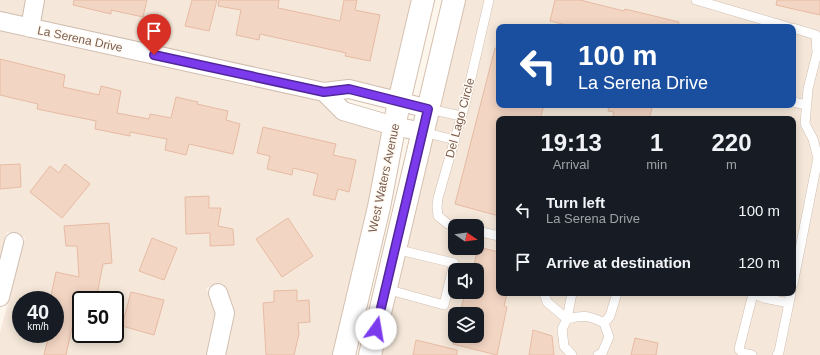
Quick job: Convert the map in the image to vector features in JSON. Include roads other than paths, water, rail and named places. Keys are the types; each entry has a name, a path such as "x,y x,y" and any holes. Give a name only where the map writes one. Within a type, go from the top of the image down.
{"main road":[{"name":"West Waters Avenue","path":"344,355 379,207 399,102 423,0"},
{"path":"370,355 454,0"}],"street":[{"path":"30,28 35,0"},
{"name":"La Serena Drive","path":"0,21 324,92 349,89 428,109"},
{"path":"324,92 343,111 394,126 423,132"},
{"path":"0,297 14,242"},
{"path":"216,355 225,313 218,293"}],"lane":[{"name":"Del Lago Circle","path":"448,224 438,216 436,207 465,104 489,0"},
{"path":"696,0 778,24"},
{"path":"796,29 816,35 817,54 808,89 805,124 813,139 818,158 796,269"},
{"path":"796,103 807,105"},
{"path":"428,109 461,116"},
{"path":"423,132 454,140"},
{"path":"484,233 496,235"},
{"path":"386,289 444,305 454,264 396,249"},
{"path":"545,296 547,302 567,319"},
{"path":"571,296 567,319 562,329 564,346 572,355"},
{"path":"604,323 610,316 616,296"},
{"path":"751,296 739,349 742,353 752,355"},
{"path":"759,296 789,303"},
{"path":"777,355 779,352 790,296"},
{"path":"567,319 579,316 592,317 604,323 609,337 602,353 598,355"}]}
